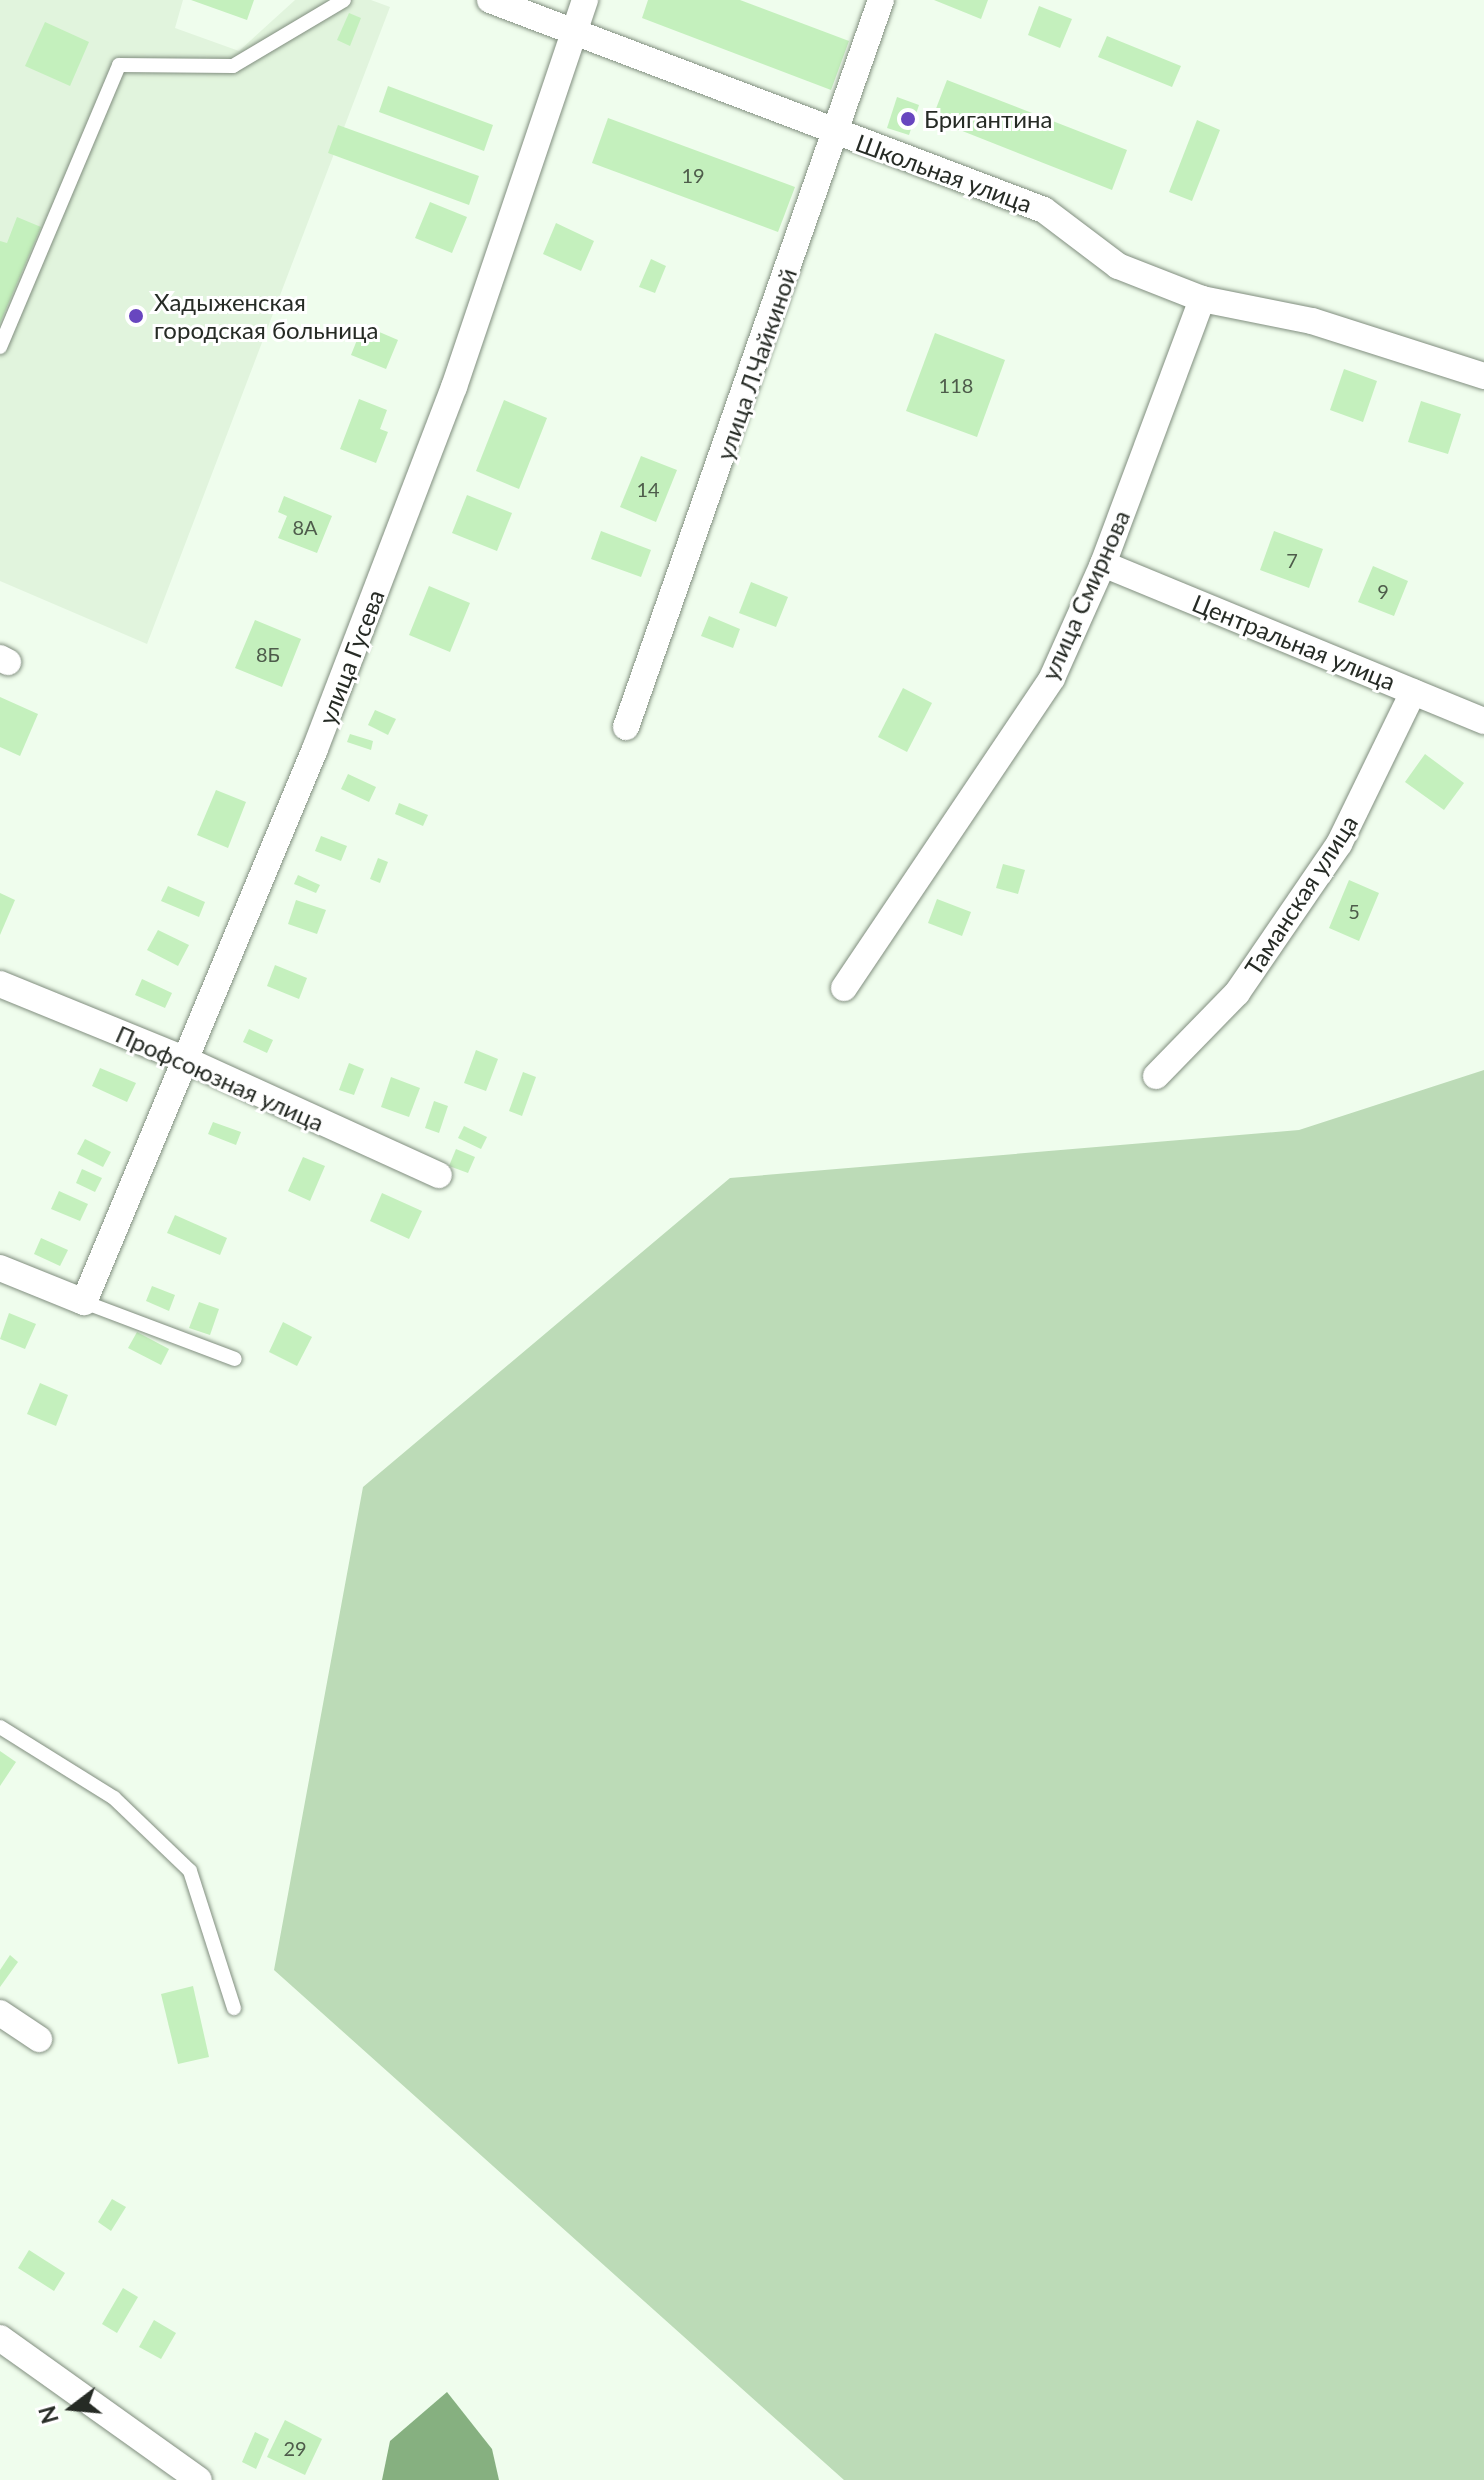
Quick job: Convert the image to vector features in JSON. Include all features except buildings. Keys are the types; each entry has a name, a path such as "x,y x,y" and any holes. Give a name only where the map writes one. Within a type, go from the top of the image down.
{"street":[{"name":"Школьная улица","path":"490,0 1044,210 1118,266 1202,299 1312,321 1484,376"},
{"name":"улица Гусева","path":"84,1302 315,749 449,402 585,0"},
{"name":"улица Л.Чайкиной","path":"626,727 881,0"},
{"name":"улица Смирнова","path":"844,988 1052,678 1103,564 1202,299"},
{"name":"Центральная улица","path":"1103,564 1484,721"},
{"name":"Таманская улица","path":"1156,1076 1237,993 1339,844 1413,692"},
{"name":"Профсоюзная улица","path":"0,984 184,1059 439,1175"},
{"path":"0,1268 84,1302"},
{"path":"0,2013 39,2039"},
{"path":"0,2338 199,2480"}],"lane":[{"path":"0,347 119,65 233,66 344,0"},
{"path":"84,1302 235,1359"},
{"path":"0,1727 114,1798 190,1871 234,2008"}],"shaded area":[{"name":"Хадыженская городская больница","path":"0,0 183,0 175,28 239,51 295,0 371,0 390,7 147,644 0,581"},
{"path":"1484,1070 1484,2480 844,2480 274,1970 363,1487 730,1178 1299,1130"},
{"path":"447,2392 492,2449 499,2480 382,2480 390,2441"}],"place":[{"name":"Бригантина","path":"908,119"},
{"name":"Хадыженская городская больница","path":"136,316"}]}
